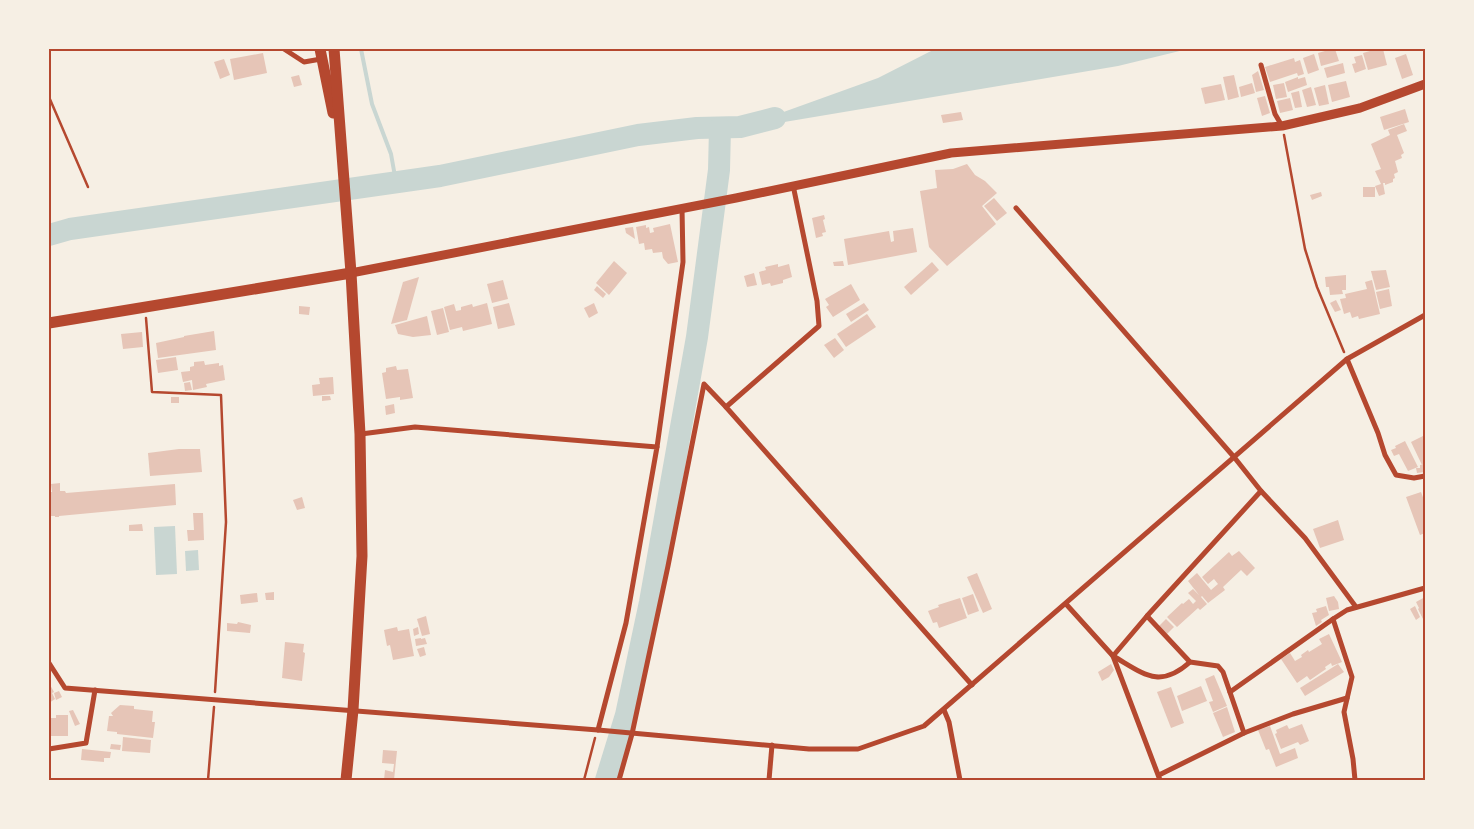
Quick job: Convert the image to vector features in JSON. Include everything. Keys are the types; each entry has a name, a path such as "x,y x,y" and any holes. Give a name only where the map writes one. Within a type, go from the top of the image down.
{"main road":[{"path":"335,52 351,273 360,434 362,556 353,710 346,780"},
{"path":"321,54 341,151"},
{"path":"49,323 351,273"}],"street":[{"path":"284,49 304,62 321,54 335,52"},
{"path":"1261,65 1275,114 1282,126"},
{"path":"351,273 736,198 951,153 1282,126 1360,108 1425,84"},
{"path":"726,407 819,326 817,301 793,185"},
{"path":"598,730 626,623 657,447 683,262 682,208"},
{"path":"1016,208 1261,491 1305,538 1356,607"},
{"path":"49,663 65,688 598,730 809,749 858,749 924,726 1347,359 1425,315"},
{"path":"1347,359 1378,433 1385,455 1396,475 1414,478 1425,476"},
{"path":"619,780 632,734 704,384 972,685"},
{"path":"360,434 415,427 657,447"},
{"path":"1113,656 1146,616 1261,491"},
{"path":"1230,692 1347,610 1425,588"},
{"path":"1066,604 1113,656 1147,675 1156,678 1179,672 1190,662"},
{"path":"1146,616 1190,662 1218,666 1223,672 1244,733"},
{"path":"1333,619 1352,677 1344,712 1355,780"},
{"path":"1113,656 1160,778 1244,733 1293,714 1347,698"},
{"path":"49,749 86,743 95,690"},
{"path":"944,710 949,722 960,780"},
{"path":"770,780 772,745"}],"path":[{"path":"49,97 88,187"},
{"path":"1282,126 1305,249 1317,287 1347,359"},
{"path":"146,307 152,392 221,395 226,522 208,780"},
{"path":"584,780 598,730"}],"shaded area":[{"path":"935,49 1188,49 1118,66 731,131 878,78"},
{"path":"175,526 177,574 156,575 154,527"},
{"path":"198,550 199,570 186,571 185,551"}],"building":[{"path":"1335,49 1339,61 1321,66 1318,53"},
{"path":"1383,49 1387,65 1368,70 1363,53"},
{"path":"263,53 267,73 234,80 230,59"},
{"path":"1314,54 1319,70 1308,74 1303,58"},
{"path":"1406,54 1413,75 1402,79 1395,58"},
{"path":"1362,55 1366,69 1355,73 1352,64 1356,63 1354,57"},
{"path":"1294,58 1295,62 1300,60 1304,74 1298,76 1297,73 1270,82 1265,67"},
{"path":"224,59 230,75 220,79 214,62"},
{"path":"1343,63 1345,73 1327,78 1324,68"},
{"path":"1258,71 1264,90 1256,92 1252,75"},
{"path":"299,75 302,85 294,87 291,77"},
{"path":"1234,75 1239,97 1228,100 1223,77"},
{"path":"1298,77 1298,79 1305,77 1307,85 1288,92 1285,82"},
{"path":"1346,81 1350,97 1332,102 1328,85"},
{"path":"1252,83 1255,93 1241,97 1239,87"},
{"path":"1284,83 1287,97 1276,99 1273,85"},
{"path":"1221,84 1225,100 1205,104 1201,88"},
{"path":"1325,85 1329,104 1319,106 1314,88"},
{"path":"1311,87 1316,105 1307,107 1302,90"},
{"path":"1299,91 1302,107 1295,108 1291,93"},
{"path":"1265,96 1270,113 1262,116 1257,98"},
{"path":"1290,98 1293,110 1280,113 1277,101"},
{"path":"1405,109 1409,122 1384,130 1380,117"},
{"path":"961,112 963,120 943,123 941,115"},
{"path":"1404,124 1407,131 1397,135 1404,153 1401,155 1402,158 1395,161 1398,172 1394,174 1393,182 1385,185 1383,183 1385,194 1379,196 1375,186 1381,184 1375,171 1381,169 1371,144 1390,135 1388,130"},
{"path":"967,164 975,175 985,181 997,193 982,206 996,224 947,266 929,247 920,191 937,188 935,170 953,169"},
{"path":"1363,187 1375,187 1375,197 1363,197"},
{"path":"1321,192 1322,196 1312,200 1310,195"},
{"path":"994,198 1007,213 997,221 984,206"},
{"path":"824,215 825,219 823,220 826,232 822,233 823,236 816,238 812,218"},
{"path":"670,224 678,262 668,264 663,258 662,252 653,253 652,249 645,250 644,243 639,244 636,227 646,225 646,228 649,227 650,233 654,232 653,228"},
{"path":"633,227 635,239 626,233 625,228"},
{"path":"913,228 917,252 848,265 844,239 889,231 891,242 894,241 893,231"},
{"path":"614,261 627,273 609,295 596,283"},
{"path":"843,261 844,266 834,266 833,262"},
{"path":"932,262 939,270 911,295 904,287"},
{"path":"778,264 778,267 789,264 792,277 783,280 783,283 771,286 770,283 762,285 759,272 766,270 765,267"},
{"path":"1386,270 1390,287 1376,290 1371,271"},
{"path":"754,273 757,285 747,287 744,276"},
{"path":"1346,275 1346,290 1342,290 1343,294 1330,295 1329,287 1326,287 1325,277"},
{"path":"419,277 407,320 391,324 403,282"},
{"path":"503,280 508,299 492,303 487,284"},
{"path":"1372,280 1380,314 1359,319 1358,316 1352,318 1350,312 1344,314 1340,299 1346,298 1345,294 1367,289 1365,282"},
{"path":"851,284 860,300 833,317 826,307 829,305 825,299"},
{"path":"597,286 606,294 603,298 594,290"},
{"path":"1389,289 1392,306 1380,309 1376,292"},
{"path":"1336,300 1341,310 1335,312 1330,303"},
{"path":"487,303 492,324 463,331 462,327 450,330 444,307 454,304 456,311 461,310 461,307 472,304 473,307"},
{"path":"509,303 515,325 498,329 493,307"},
{"path":"594,303 598,313 589,318 584,308"},
{"path":"864,303 869,310 851,322 846,314"},
{"path":"299,306 310,307 309,315 299,314"},
{"path":"443,308 449,332 437,335 431,311"},
{"path":"867,314 876,327 846,347 837,334"},
{"path":"427,316 431,335 413,337 398,334 395,325"},
{"path":"214,331 216,350 158,358 156,343"},
{"path":"142,332 143,347 123,349 121,334"},
{"path":"835,338 844,350 834,358 824,345"},
{"path":"176,357 178,370 158,373 156,360"},
{"path":"204,361 205,365 219,363 219,366 223,365 225,380 206,384 207,387 193,390 192,380 183,382 181,372 190,371 190,367 194,366 194,362"},
{"path":"396,366 397,370 408,369 413,398 400,400 400,397 386,399 382,373 386,372 386,368"},
{"path":"333,377 334,394 313,396 312,385 320,384 319,378"},
{"path":"190,382 192,390 185,391 184,383"},
{"path":"322,396 330,396 331,400 322,401"},
{"path":"171,397 179,397 179,403 171,403"},
{"path":"394,404 395,413 386,415 385,406"},
{"path":"1425,435 1425,463 1422,465 1411,442"},
{"path":"1405,441 1418,467 1408,471 1399,454 1394,456 1391,450"},
{"path":"179,449 200,449 202,472 150,476 148,453"},
{"path":"1425,464 1425,472 1417,473 1416,468 1420,468 1420,465"},
{"path":"60,483 60,491 65,491 66,493 175,484 176,505 59,517 49,516 51,484"},
{"path":"1421,492 1425,499 1425,533 1420,535 1406,497"},
{"path":"302,497 305,508 297,510 293,500"},
{"path":"193,513 203,513 204,540 188,541 187,530 194,530"},
{"path":"1338,520 1344,540 1320,548 1313,529"},
{"path":"142,524 143,531 129,531 129,525"},
{"path":"1239,551 1255,568 1247,576 1241,570 1223,587 1225,590 1208,603 1202,596 1207,604 1200,610 1198,608 1177,627 1167,617 1189,599 1193,604 1196,601 1188,593 1193,589 1199,595 1188,581 1197,573 1211,590 1218,584 1214,579 1208,584 1202,577 1229,552 1232,556"},
{"path":"977,573 992,609 983,613 967,577"},
{"path":"274,592 274,600 266,600 265,593"},
{"path":"257,593 258,602 241,604 240,595"},
{"path":"973,594 979,611 968,615 962,598"},
{"path":"1334,596 1338,602 1339,609 1329,611 1326,598"},
{"path":"1425,597 1425,623 1416,602"},
{"path":"960,598 967,618 939,628 937,622 933,623 928,611 939,607 938,605"},
{"path":"1326,606 1329,615 1316,626 1312,613 1317,612 1316,609"},
{"path":"1415,606 1420,617 1416,620 1410,609"},
{"path":"426,616 430,634 422,636 417,619"},
{"path":"1166,619 1174,627 1167,634 1159,626"},
{"path":"238,622 251,625 250,633 227,631 227,623 237,624"},
{"path":"397,627 398,631 409,629 414,656 393,660 390,645 387,646 384,630"},
{"path":"418,627 419,634 414,636 413,629"},
{"path":"1329,634 1342,662 1332,666 1331,663 1325,667 1326,669 1310,680 1307,676 1297,683 1281,659 1290,653 1295,661 1308,650 1309,652 1322,644 1319,639"},
{"path":"425,638 427,644 416,646 415,639"},
{"path":"285,642 304,644 302,681 282,678"},
{"path":"424,647 426,655 420,657 417,649"},
{"path":"1111,664 1114,670 1109,677 1102,681 1098,672"},
{"path":"1338,664 1344,672 1305,696 1300,688"},
{"path":"1214,675 1227,706 1213,712 1209,702 1213,701 1205,679"},
{"path":"49,683 54,692 52,693 55,699 49,703"},
{"path":"1201,686 1207,701 1182,711 1177,696"},
{"path":"1171,687 1184,723 1171,728 1157,692"},
{"path":"59,691 62,697 56,700 54,693"},
{"path":"120,705 134,706 134,709 153,711 152,722 155,722 153,738 107,731 109,716 113,716 111,713"},
{"path":"1227,707 1235,732 1223,737 1213,713"},
{"path":"73,710 80,724 75,726 69,711"},
{"path":"56,715 68,715 68,736 49,736 49,718 56,718"},
{"path":"1302,724 1309,741 1300,745 1298,742 1281,749 1275,734 1277,733 1276,730 1287,725 1289,729"},
{"path":"1270,726 1280,754 1295,748 1298,758 1276,767 1269,749 1266,750 1258,730"},
{"path":"123,737 151,740 150,753 122,751"},
{"path":"111,744 121,745 120,750 110,749"},
{"path":"82,749 111,752 110,758 104,758 104,762 81,760"},
{"path":"383,750 397,751 394,780 384,780 385,770 393,772 394,764 382,763"}],"waterway":[{"path":"361,49 372,104 391,154 396,182"},
{"path":"49,235 70,229 440,176 638,135 697,128 740,127 775,118"},
{"path":"606,780 626,715 650,602 697,337 719,170 720,128"}]}
